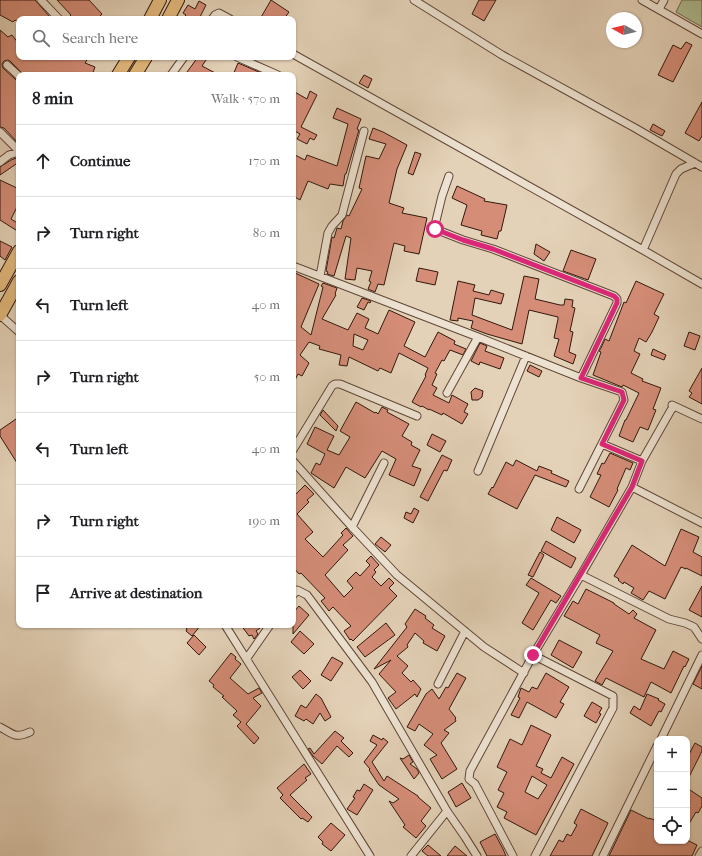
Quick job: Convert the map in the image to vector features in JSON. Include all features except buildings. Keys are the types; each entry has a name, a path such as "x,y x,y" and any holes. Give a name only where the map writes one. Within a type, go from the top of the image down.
{"highway":[{"path":"152,16 160,0"},
{"path":"170,16 178,0"},
{"path":"120,72 127,60"},
{"path":"137,72 144,60"},
{"path":"0,286 16,257"},
{"path":"0,315 16,286"}],"street":[{"path":"41,0 56,16"},
{"path":"642,0 702,34"},
{"path":"659,9 664,0"},
{"path":"418,1 502,55 635,128 702,167"},
{"path":"214,16 219,14 223,16"},
{"path":"296,56 702,284"},
{"path":"173,72 182,60"},
{"path":"244,60 271,72"},
{"path":"7,65 16,73"},
{"path":"320,276 328,233 342,215 364,131"},
{"path":"0,132 16,148"},
{"path":"0,162 9,155 16,152"},
{"path":"643,250 676,174 681,169 695,163"},
{"path":"449,176 442,196 435,229 457,238 493,249 614,296 617,299 617,303 581,378"},
{"path":"296,267 478,336 581,378 622,392 624,400 579,489"},
{"path":"0,315 16,329"},
{"path":"447,393 478,336"},
{"path":"478,471 526,356"},
{"path":"296,445 332,386 335,384 340,384 416,416"},
{"path":"513,856 475,784 469,779 470,771 533,655 632,487 642,461 673,408 672,405 702,419"},
{"path":"602,444 642,461"},
{"path":"352,527 384,463"},
{"path":"296,464 397,575 484,647 524,673"},
{"path":"632,487 702,523"},
{"path":"581,575 669,619 685,623 694,628 701,635 702,639"},
{"path":"296,591 297,590 307,595 372,682 447,811 477,856"},
{"path":"227,628 370,856"},
{"path":"247,658 268,628"},
{"path":"438,684 465,631"},
{"path":"533,655 613,696 613,708 535,856"},
{"path":"662,736 702,655"},
{"path":"0,727 16,736 30,732"},
{"path":"603,856 654,752"},
{"path":"411,856 447,811"},
{"path":"699,856 702,851"}],"green space":[{"path":"682,0 702,0 702,27 676,12"}],"route":[{"path":"435,229 463,240 493,249 614,296 617,299 617,303 581,378 622,392 624,400 602,444 642,461 632,487 533,655"}]}
